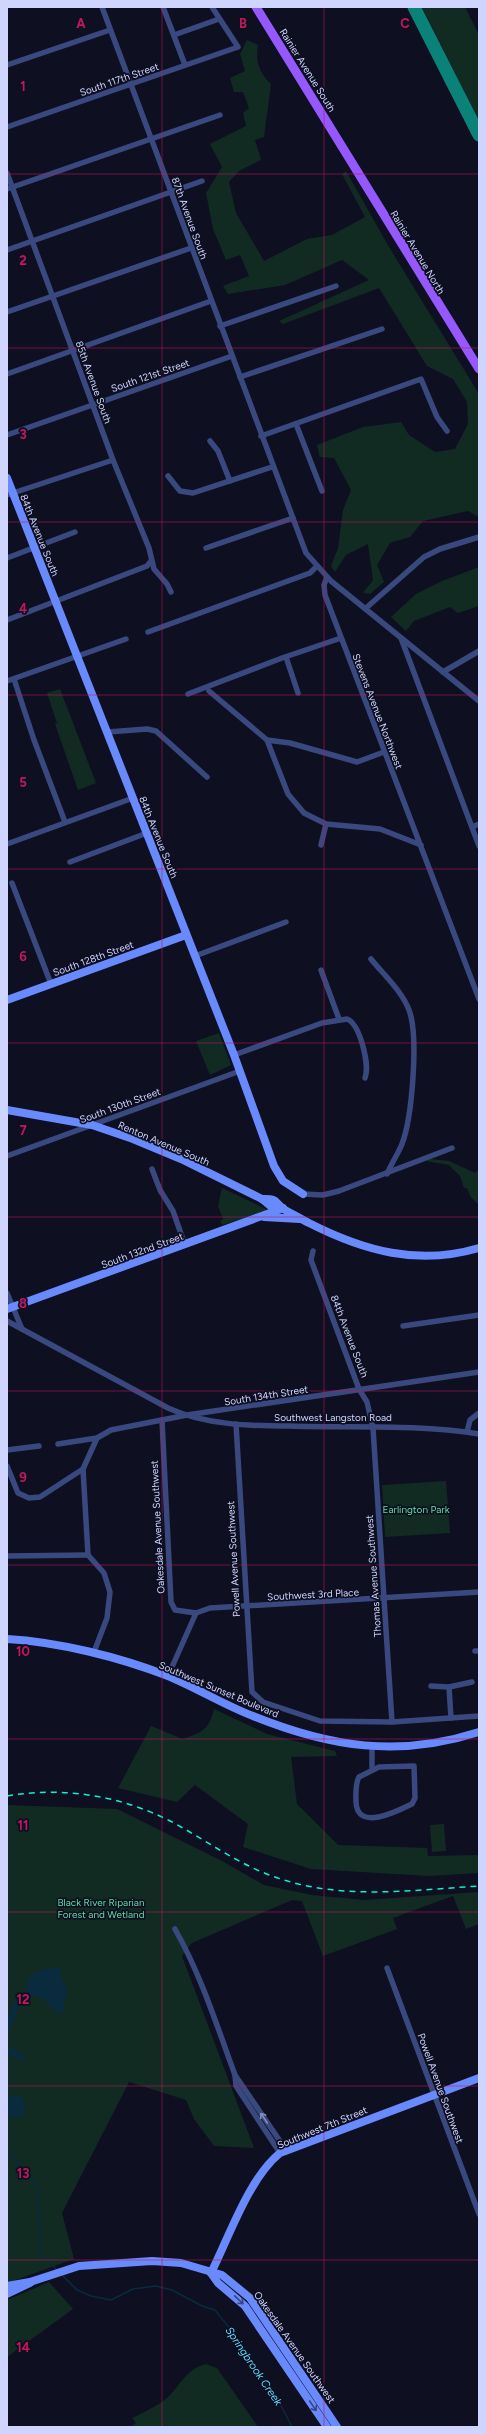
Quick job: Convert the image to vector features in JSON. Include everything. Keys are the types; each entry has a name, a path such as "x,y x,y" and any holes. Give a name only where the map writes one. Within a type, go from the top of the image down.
{"main road":[{"name":"Rainier Avenue South","path":"256,7 341,145"},
{"name":"Rainier Avenue North","path":"341,145 479,369"}],"street":[{"name":"87th Avenue South","path":"102,7 261,436"},
{"path":"164,7 185,65"},
{"path":"174,35 218,19 212,7"},
{"name":"South 117th Street","path":"7,127 238,47 218,19"},
{"path":"7,65 110,30"},
{"path":"10,188 220,115"},
{"name":"85th Avenue South","path":"7,173 10,188 32,241 113,460 149,548 154,568 172,592"},
{"path":"7,250 202,181"},
{"path":"7,312 191,248"},
{"path":"220,326 336,286"},
{"path":"7,374 211,301"},
{"path":"240,377 382,329"},
{"name":"South 121st Street","path":"7,435 232,356"},
{"path":"447,431 437,417 421,379 261,436 306,553 327,576 479,701"},
{"path":"296,424 322,491"},
{"path":"210,441 218,451 230,481"},
{"path":"10,494 113,460"},
{"path":"168,476 176,488 188,494 272,467"},
{"name":"84th Avenue South","path":"7,478 10,494 35,548 108,732 234,1055 277,1173 289,1186 303,1194"},
{"path":"206,548 293,518"},
{"path":"7,558 75,532"},
{"path":"366,608 424,557 440,549 479,537"},
{"path":"7,620 147,566 151,560"},
{"path":"148,632 310,573 317,566"},
{"name":"Stevens Avenue Northwest","path":"327,576 324,589 341,638 479,999"},
{"path":"188,694 341,638"},
{"path":"401,638 479,846"},
{"path":"7,681 126,639"},
{"path":"443,672 479,650"},
{"path":"286,657 298,693"},
{"path":"14,679 65,822"},
{"path":"209,691 267,740 292,800 304,812 326,824 380,829 421,845"},
{"path":"108,732 147,729 156,730 207,777"},
{"path":"267,740 290,742 357,762 384,752"},
{"path":"7,844 133,798"},
{"path":"321,845 326,824"},
{"path":"472,827 479,824"},
{"path":"70,862 147,834"},
{"path":"12,883 50,984"},
{"path":"195,956 286,922"},
{"name":"South 128th Street","path":"7,1000 186,934"},
{"path":"371,959 404,1001 412,1025 412,1084 407,1126 402,1144 387,1174"},
{"path":"321,970 339,1019"},
{"path":"234,1055 322,1023 339,1019 351,1021 356,1026 368,1064 365,1078"},
{"name":"South 130th Street","path":"7,1156 240,1071"},
{"name":"Renton Avenue South","path":"7,1110 92,1125 133,1139 181,1159 262,1199 274,1209 283,1208 350,1241 385,1252 409,1257 449,1255 479,1248"},
{"path":"303,1194 324,1195 387,1174 452,1148"},
{"path":"152,1169 160,1190 173,1211 185,1245"},
{"name":"South 132nd Street","path":"9,1308 262,1217 283,1208"},
{"path":"262,1217 303,1219"},
{"name":"84th Avenue South","path":"313,1251 311,1260 359,1389 367,1402 373,1428"},
{"path":"7,1293 9,1308 22,1329"},
{"path":"403,1326 479,1315"},
{"path":"7,1321 168,1408 187,1415"},
{"name":"South 134th Street","path":"58,1444 97,1438 111,1430 187,1415 262,1406 359,1389 479,1372"},
{"path":"467,1432 470,1420 479,1413"},
{"name":"Southwest Langston Road","path":"187,1415 236,1424 373,1428 417,1427 479,1434"},
{"name":"Oakesdale Avenue Southwest","path":"162,1420 171,1602 174,1610 196,1613"},
{"name":"Powell Avenue Southwest","path":"236,1424 245,1606 252,1692 263,1702 320,1721 392,1722"},
{"name":"Thomas Avenue Southwest","path":"373,1428 392,1722"},
{"path":"94,1652 107,1618 110,1592 104,1573 88,1555 83,1469 97,1438"},
{"path":"7,1450 39,1446"},
{"path":"7,1466 18,1493 34,1499 83,1469"},
{"path":"7,1556 88,1555"},
{"name":"Southwest 3rd Place","path":"196,1613 210,1608 383,1599 479,1592"},
{"path":"168,1676 196,1613"},
{"name":"Southwest Sunset Boulevard","path":"7,1639 94,1652 168,1676 252,1716 304,1734 341,1744 372,1747 426,1745 479,1732"},
{"name":"Southwest Sunset Boulevard","path":"7,1645 45,1645"},
{"path":"431,1686 449,1687 472,1682"},
{"path":"449,1687 451,1718"},
{"path":"392,1722 479,1716"},
{"path":"372,1747 372,1769"},
{"path":"414,1766 415,1798 412,1804 378,1818 363,1816 356,1805 356,1781 359,1777 372,1769 414,1766"},
{"path":"175,1930 187,1952 207,1999 235,2075 283,2152"},
{"name":"Powell Avenue Southwest","path":"387,1968 479,2214"},
{"name":"Southwest 7th Street","path":"211,2273 257,2179 271,2160 283,2152 479,2078"},
{"name":"Oakesdale Avenue Southwest","path":"7,2286 30,2282 68,2268 166,2261 196,2266 211,2273 222,2275 250,2298 337,2427"},
{"name":"Oakesdale Avenue Southwest","path":"211,2273 218,2283 245,2306 327,2427"},
{"path":"7,2294 19,2290 30,2282"},
{"path":"268,2339 275,2344 298,2377 308,2383"}],"green space":[{"path":"422,7 465,7 479,35 479,121"},
{"path":"247,40 258,45 257,56 259,66 263,75 271,84 264,137 255,140 261,160 239,171 229,182 236,213 264,261 307,239 332,235 365,217 342,174 346,171 389,247 479,394 479,517 468,511 423,521 410,537 390,543 377,565 384,582 370,594 363,593 373,580 368,544 346,555 335,572 331,566 338,548 343,510 351,490 334,458 320,457 317,445 363,427 401,422 409,435 435,452 455,449 468,424 467,402 453,379 427,366 379,288 283,324 279,321 369,280 342,260 285,285 228,294 223,286 249,276 240,255 226,260 213,229 206,193 222,167 210,144 246,126 243,113 249,108 243,92 234,92 230,78 245,71 240,54"},
{"path":"479,567 479,606 458,613 450,607 414,621 406,631 391,617 416,594 442,581"},
{"path":"60,689 96,783 78,790 55,724 57,723 47,693"},
{"path":"219,1033 231,1065 210,1075 196,1041"},
{"path":"431,1159 449,1161 475,1173 479,1170 479,1205 470,1196 467,1188 464,1188 460,1176 449,1165 425,1161"},
{"path":"222,1188 268,1210 222,1225 220,1221 223,1219 218,1206"},
{"name":"Earlington Park","path":"446,1481 450,1533 385,1537 382,1485"},
{"path":"214,1709 267,1734 335,1751 337,1756 291,1757 297,1804 338,1845 427,1848 428,1856 479,1855 479,1873 429,1876 311,1869 243,1847 248,1824 195,1785 177,1802 118,1788 151,1726 183,1739 204,1729 210,1722"},
{"name":"Black River Riparian Forest and Wetland","path":"7,1805 117,1809 222,1861 264,1885 312,1895 364,1900 479,1892 479,1924 466,1929 453,1896 393,1918 397,1929 323,1956 302,1901 292,1900 192,1943 182,1956 254,2148 214,2146 194,2119 186,2100 129,2082 62,2213 74,2259 7,2283"},
{"path":"444,1824 446,1851 432,1852 430,1825"},
{"path":"49,2282 73,2309 7,2357 7,2300"},
{"path":"206,2364 217,2368 258,2427 130,2427 136,2423 132,2418 162,2402 187,2375 198,2367"}],"water":[{"path":"56,1967 62,1969 60,1975 67,1990 63,2011 59,2015 43,1998 33,1996 19,2005 7,2039 7,2025 10,2011 15,2001 25,1992 30,1978 33,1974 39,1971"},
{"path":"7,2045 25,2056 25,2061 7,2054"},
{"path":"20,2095 25,2104 23,2116 7,2118 7,2098"}],"waterway":[{"name":"Springbrook Creek","path":"7,2149 38,2187 40,2252 57,2270"},
{"name":"Springbrook Creek","path":"62,2275 77,2290 91,2296 111,2300 133,2289 156,2286 172,2290 202,2306 215,2310 235,2335 238,2345 259,2377 275,2394 292,2427"}],"taxiway":[{"path":"414,7 479,135"}],"railway":[{"path":"7,1796 50,1792 71,1793 114,1800 155,1814 174,1823 226,1854 267,1874 281,1879 329,1890 379,1892 479,1886"}]}
